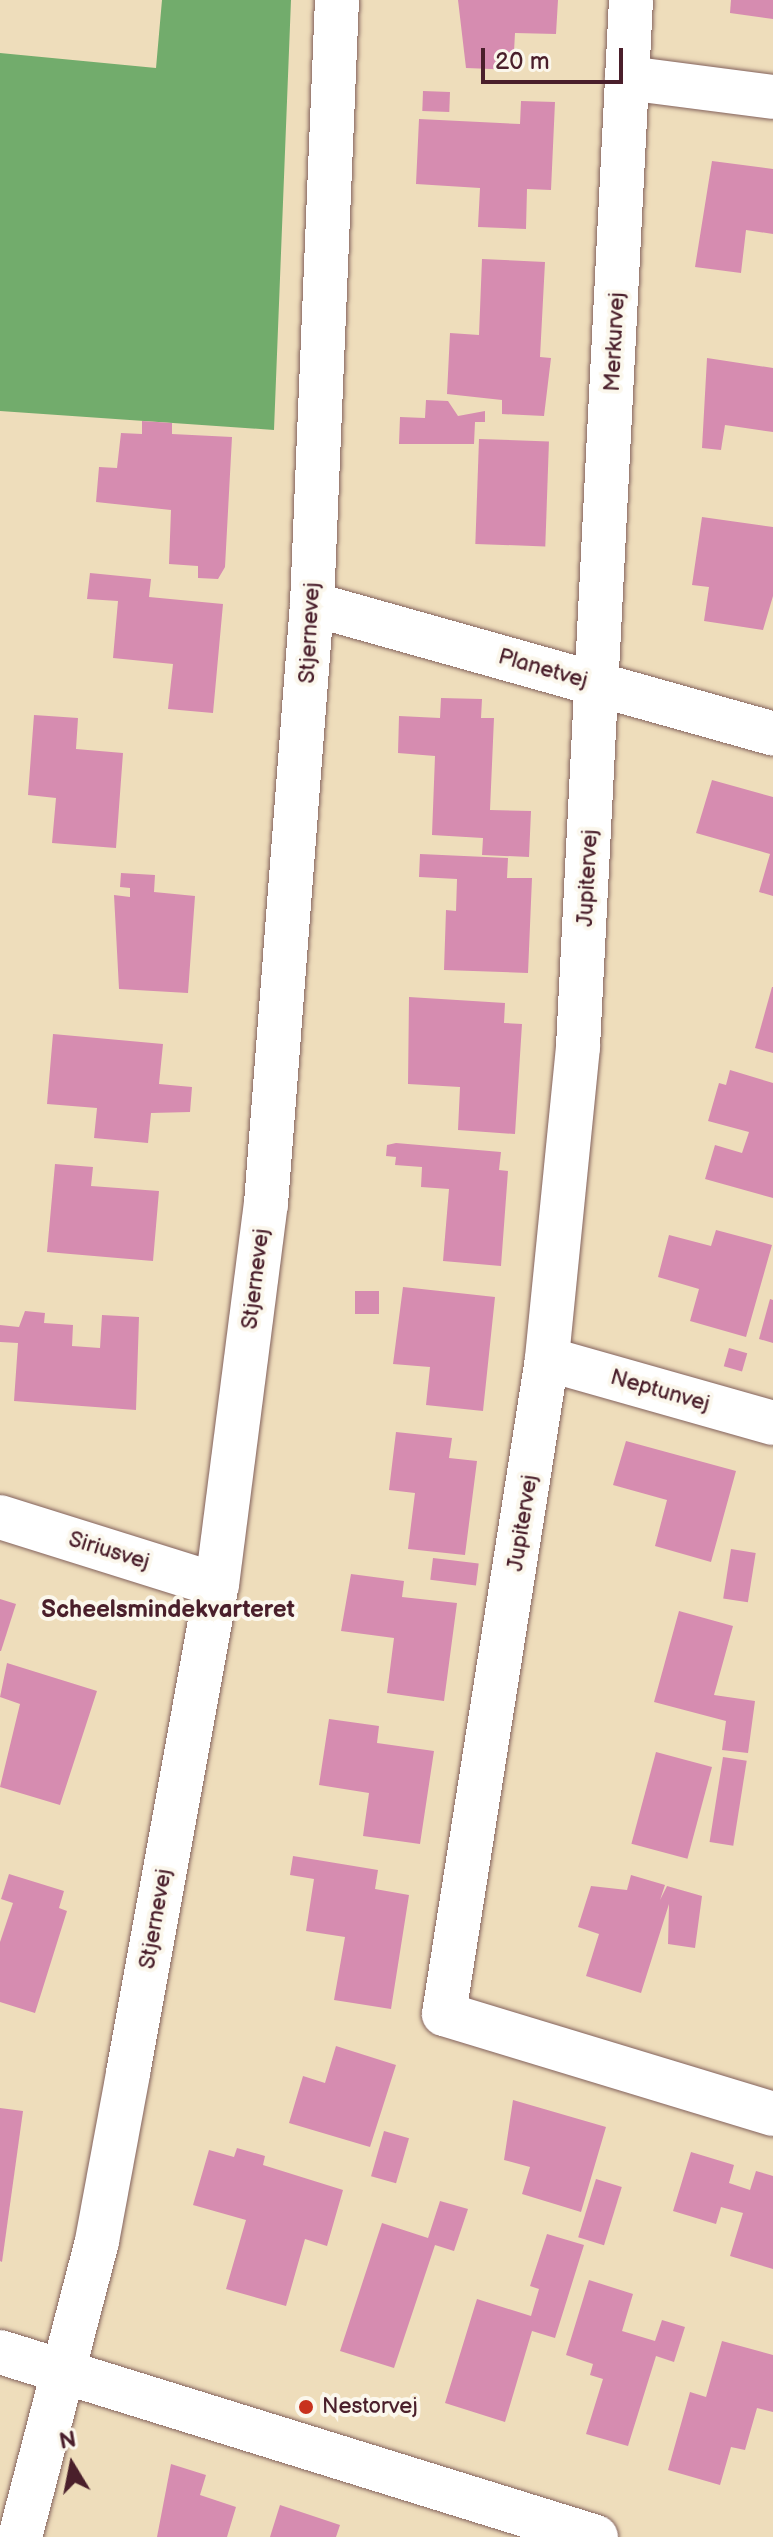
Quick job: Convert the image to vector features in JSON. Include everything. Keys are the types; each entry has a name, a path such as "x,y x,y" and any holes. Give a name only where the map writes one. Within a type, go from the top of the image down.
{"street":[{"name":"Stjernevej","path":"20,2537 97,2241 217,1585 268,1178 312,604 337,0"},
{"name":"Merkurvej","path":"600,685 631,0"},
{"path":"627,78 773,97"},
{"name":"Planetvej","path":"312,604 773,734"},
{"name":"Jupitervej","path":"600,685 578,1047 547,1359 444,2014 773,2114"},
{"name":"Neptunvej","path":"547,1359 773,1423"},
{"name":"Siriusvej","path":"0,1517 217,1585"},
{"path":"0,2352 596,2537"}],"green space":[{"path":"162,0 291,0 274,430 0,411 0,53 156,68"}],"building":[{"path":"458,0 558,0 556,34 515,33 513,70 466,68"},
{"path":"731,0 773,0 773,19 730,13"},
{"path":"423,91 450,92 449,112 422,111"},
{"path":"521,101 555,102 551,190 527,189 526,229 478,227 480,188 416,184 419,119 520,124"},
{"path":"712,161 773,169 773,234 746,230 741,273 695,267"},
{"path":"482,259 545,262 540,357 551,358 544,416 502,414 502,400 447,394 450,333 479,335"},
{"path":"707,358 773,368 773,432 725,425 721,450 702,448"},
{"path":"426,400 448,401 458,416 485,411 485,422 475,422 474,444 399,444 400,417 425,418"},
{"path":"142,421 172,423 172,434 232,437 225,567 218,579 198,578 198,566 169,564 171,510 96,502 99,467 117,468 121,433 142,434"},
{"path":"479,439 549,441 545,546 475,544"},
{"path":"702,517 773,527 773,596 763,630 704,621 709,587 692,585"},
{"path":"90,573 151,579 149,597 223,604 213,713 168,709 173,664 113,658 118,601 87,599"},
{"path":"441,698 482,699 481,718 494,718 490,810 531,811 529,857 482,855 483,838 432,835 435,756 398,753 399,716 440,718"},
{"path":"34,715 78,718 76,749 123,753 116,848 52,843 56,798 28,795"},
{"path":"712,780 773,797 773,896 759,892 770,854 696,833"},
{"path":"420,854 508,858 507,878 532,878 528,973 444,970 446,910 456,911 457,879 419,877"},
{"path":"121,873 155,875 154,892 195,896 188,993 119,989 114,895 130,897 130,888 120,887"},
{"path":"773,987 773,1053 755,1048"},
{"path":"409,997 505,1003 504,1023 522,1024 515,1134 458,1130 460,1087 408,1084"},
{"path":"53,1034 163,1044 159,1084 192,1087 190,1112 151,1113 148,1143 94,1138 97,1108 47,1104"},
{"path":"730,1070 773,1083 773,1198 705,1179 715,1145 742,1153 749,1132 708,1121 719,1083 726,1085"},
{"path":"396,1143 501,1152 499,1170 508,1171 501,1266 443,1261 449,1189 421,1187 422,1167 395,1165 396,1157 386,1156 387,1145"},
{"path":"55,1164 93,1167 91,1186 159,1191 153,1261 47,1252"},
{"path":"716,1230 772,1245 746,1337 690,1321 699,1289 658,1277 669,1235 711,1246"},
{"path":"403,1287 495,1297 483,1411 426,1405 430,1367 393,1364"},
{"path":"355,1291 379,1291 379,1314 355,1314"},
{"path":"770,1299 773,1300 773,1343 759,1339"},
{"path":"25,1311 45,1313 44,1323 73,1325 72,1346 100,1348 102,1315 139,1317 136,1410 14,1401 18,1343 0,1342 0,1325 19,1327"},
{"path":"729,1348 747,1353 742,1372 724,1366"},
{"path":"396,1432 452,1438 449,1458 477,1461 465,1555 408,1549 415,1493 389,1490"},
{"path":"626,1441 736,1471 711,1562 655,1546 667,1500 613,1485"},
{"path":"731,1549 756,1553 748,1602 723,1598"},
{"path":"433,1558 479,1564 476,1585 430,1580"},
{"path":"351,1574 404,1581 402,1597 457,1603 444,1701 387,1693 394,1638 341,1631"},
{"path":"0,1599 16,1604 1,1651 0,1651"},
{"path":"679,1611 733,1626 714,1695 755,1701 748,1753 722,1750 726,1721 654,1702"},
{"path":"7,1663 97,1691 60,1805 0,1787 20,1704 0,1697"},
{"path":"329,1719 379,1726 377,1743 434,1751 420,1844 363,1836 369,1793 319,1785"},
{"path":"656,1752 712,1767 687,1859 631,1844"},
{"path":"723,1757 747,1761 733,1846 710,1842"},
{"path":"293,1856 378,1870 375,1889 409,1895 391,2009 334,2000 345,1937 306,1931 314,1879 290,1875"},
{"path":"9,1874 64,1891 59,1908 67,1911 35,2013 0,2002 0,1942 13,1903 1,1899"},
{"path":"631,1875 665,1885 660,1900 667,1886 702,1896 695,1948 668,1944 669,1904 641,1993 586,1976 599,1934 578,1927 591,1886 627,1890"},
{"path":"336,2046 396,2065 370,2147 289,2123 303,2076 325,2083"},
{"path":"513,2100 606,2127 581,2212 522,2194 530,2167 504,2160"},
{"path":"0,2108 23,2111 2,2262 0,2261"},
{"path":"384,2131 409,2138 396,2183 371,2176"},
{"path":"237,2148 265,2156 263,2165 343,2190 327,2246 305,2239 286,2306 226,2289 246,2220 193,2205 209,2150 234,2157"},
{"path":"691,2152 734,2165 729,2183 750,2190 756,2171 773,2176 773,2269 730,2256 743,2213 721,2207 716,2224 673,2211"},
{"path":"596,2179 622,2187 604,2245 578,2237"},
{"path":"440,2201 468,2209 454,2251 435,2245 394,2368 340,2351 382,2223 428,2238"},
{"path":"547,2234 584,2245 555,2338 532,2331 505,2422 445,2403 477,2299 531,2316 539,2289 530,2286"},
{"path":"589,2280 633,2294 622,2331 655,2341 662,2320 685,2327 674,2362 656,2356 628,2446 586,2434 603,2379 590,2375 593,2364 566,2355"},
{"path":"722,2341 773,2355 773,2412 757,2408 745,2450 731,2447 720,2485 668,2470 690,2392 706,2397"},
{"path":"171,2464 206,2475 200,2495 236,2507 227,2537 157,2537"},
{"path":"280,2505 340,2525 336,2537 270,2537"}],"place":[{"name":"Nestorvej","path":"306,2407"}],"district":[{"name":"Scheelsmindekvarteret","path":"168,1610"}]}
